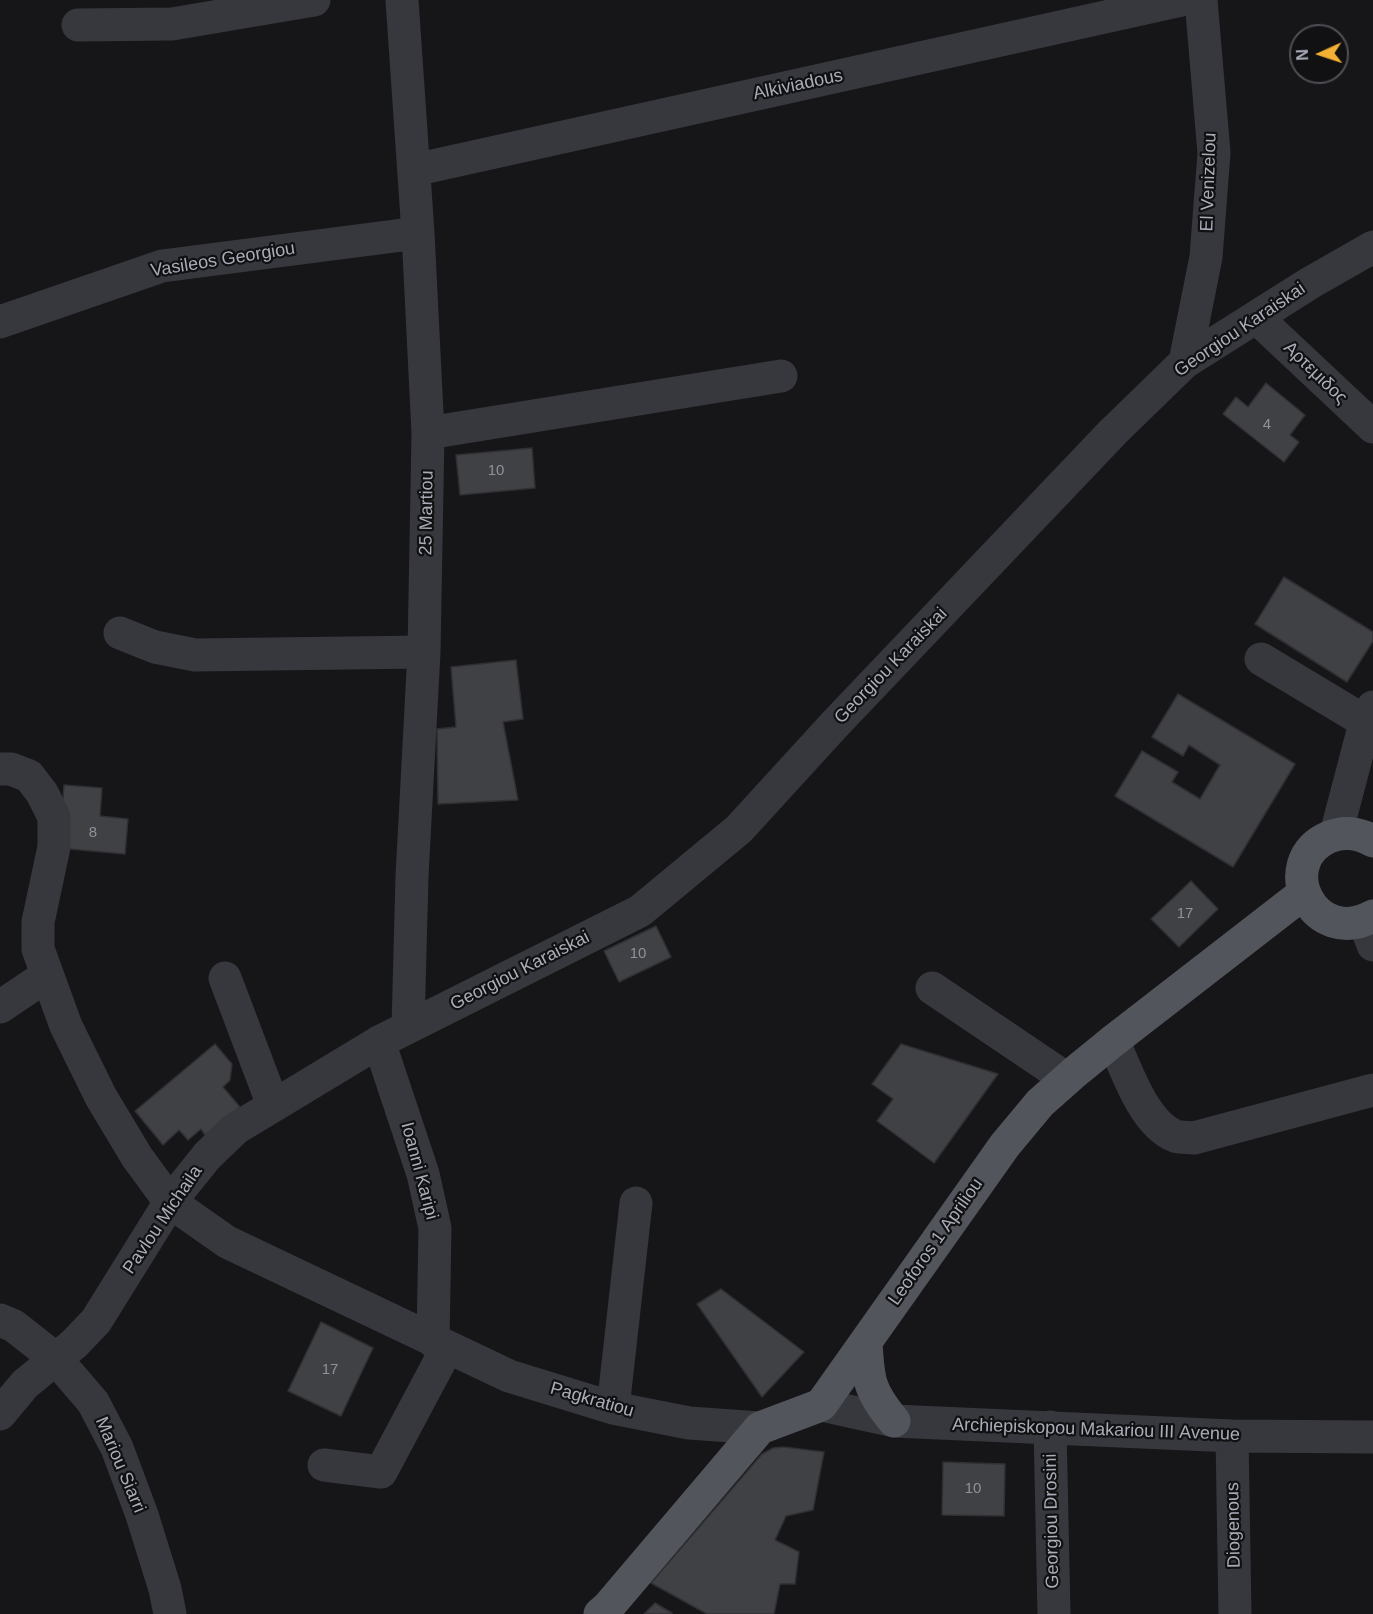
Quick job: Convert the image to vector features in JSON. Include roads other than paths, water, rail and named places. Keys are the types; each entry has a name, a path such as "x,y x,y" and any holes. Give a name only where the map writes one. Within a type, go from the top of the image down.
{"main road":[{"path":"1370,928 1335,923 1322,917 1311,907 1304,893 1301,879 1304,864 1311,850 1322,840 1336,834 1350,833 1373,841"},
{"name":"Leoforos 1 Apriliou","path":"821,1405 1005,1145 1040,1103 1113,1041 1304,893"},
{"path":"866,1342 868,1377 878,1401 894,1421"},
{"path":"600,1614 617,1598 760,1428 821,1405"}],"street":[{"path":"78,25 172,24 314,0"},
{"name":"25 Martiou","path":"402,0 418,233 428,433 424,652 412,876 408,1027"},
{"name":"Alkiviadous","path":"414,170 1182,0"},
{"name":"El Venizelou","path":"1185,362 1206,257 1214,153 1201,0"},
{"name":"Vasileos Georgiou","path":"0,322 162,266 418,233"},
{"name":"Georgiou Karaiskai","path":"379,1042 639,911 739,829 835,724 1112,433 1185,362 1310,283 1373,247"},
{"name":"Αρτεμιδος","path":"1257,318 1373,427"},
{"path":"428,433 780,376"},
{"path":"120,633 155,646 195,655 424,652"},
{"path":"1261,659 1370,714 1336,834"},
{"name":"Pagkratiou","path":"0,769 11,769 29,776 42,793 54,817 54,847 38,922 38,950 46,976 66,1026 101,1097 137,1157 170,1202 227,1242 508,1376 613,1408 689,1423 760,1428"},
{"path":"0,1007 46,976"},
{"path":"225,978 273,1105"},
{"path":"932,988 1067,1079"},
{"path":"1113,1041 1149,1114 1164,1129 1177,1137 1194,1138 1373,1090"},
{"name":"Pavlou Michaila","path":"0,1414 25,1384 74,1344 96,1321 170,1202 207,1156 235,1129 379,1042"},
{"name":"Ioanni Karipi","path":"379,1042 423,1174 435,1228 440,1344"},
{"path":"613,1408 636,1203"},
{"name":"Mariou Siarri","path":"0,1320 14,1326 56,1359 93,1402 117,1448 142,1515 165,1589 170,1614"},
{"path":"324,1465 381,1472 440,1344"},
{"name":"Archiepiskopou Makariou III Avenue","path":"821,1405 894,1421 1232,1436 1373,1437"},
{"name":"Georgiou Drosini","path":"1050,1427 1054,1614"},
{"name":"Diogenous","path":"1232,1436 1235,1614"}]}
